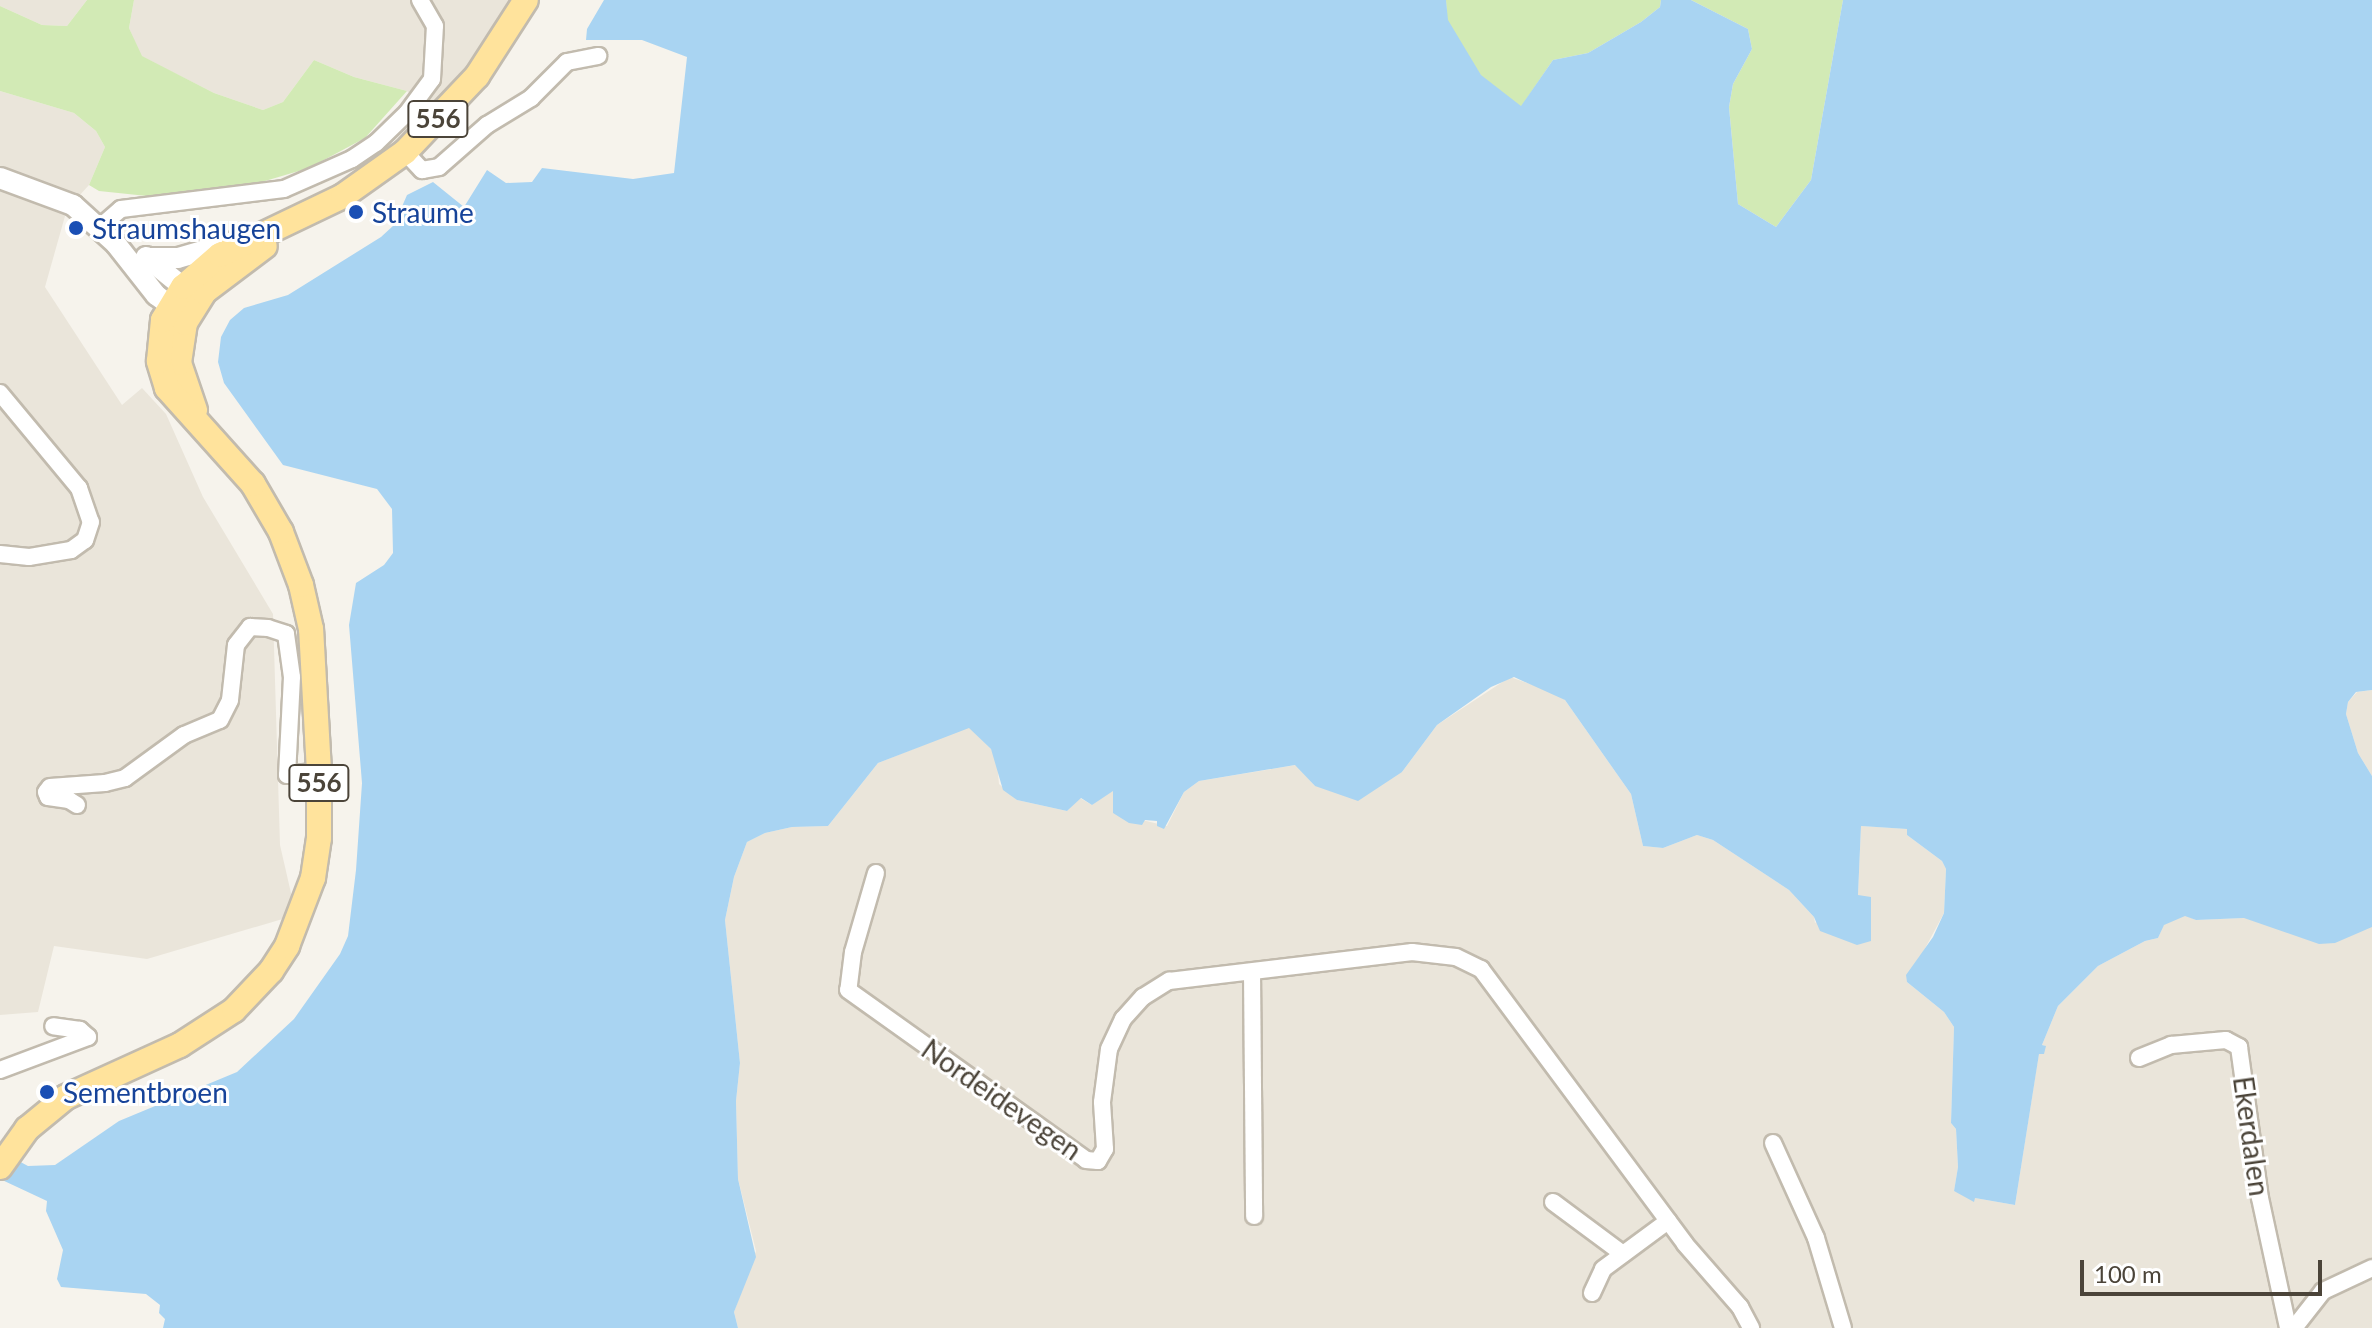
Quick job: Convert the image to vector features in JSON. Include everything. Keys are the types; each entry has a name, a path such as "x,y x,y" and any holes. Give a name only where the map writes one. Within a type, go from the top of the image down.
{"main road":[{"name":"556","path":"182,299 223,275 405,152 477,76 526,0"},
{"name":"556","path":"5,1160 27,1129 66,1097 197,1036 234,1010 271,971 298,923 313,878 319,838 319,771 311,629 301,585 268,508 238,464 206,427 191,402 179,363 182,299 220,255 320,209"}],"street":[{"path":"99,228 121,209 284,189 327,172 376,143 407,113 432,79 435,26 420,0"},
{"path":"405,152 422,170 439,167 487,125 531,98 567,62 598,56"},
{"path":"0,178 60,198 116,244 156,295 182,299"},
{"path":"116,244 149,258 178,258 222,243 249,240"},
{"path":"149,258 182,299"},
{"path":"0,393 79,488 91,522 85,540 71,550 29,557 0,554"},
{"path":"77,805 69,800 48,797 46,792 50,787 105,783 125,778 184,735 220,720 230,700 234,657 244,631 256,626 286,634 293,710 287,775 319,771"},
{"name":"Nordeidevegen","path":"876,873 850,966 848,990 1086,1160 1098,1161 1105,1149 1102,1102 1109,1049 1123,1019 1143,997 1169,981 1431,952 1456,957 1481,969 1668,1221 1733,1297 1751,1328"},
{"path":"1252,972 1254,1216"},
{"path":"0,1070 88,1037 80,1030 53,1026"},
{"name":"Ekerdalen","path":"2139,1058 2171,1045 2226,1040 2239,1047 2260,1198 2291,1328"},
{"path":"1773,1143 1816,1238 1843,1328"},
{"path":"1553,1202 1623,1254"},
{"path":"1592,1293 1598,1275 1668,1221"},
{"name":"Ekerdalen","path":"2291,1328 2323,1291 2372,1268"}],"shaded area":[{"path":"0,0 87,0 67,26 42,25 0,6"},
{"path":"134,0 529,0 435,121 407,91 354,77 314,60 283,102 263,110 214,93 141,56 129,28"},
{"path":"0,91 74,113 96,131 105,147 89,185 67,209 45,287 122,405 142,388 166,414 203,497 273,614 280,845 296,915 147,959 54,946 38,1012 0,1015"},
{"path":"1510,677 1556,693 1565,700 1631,794 1643,846 1663,848 1697,835 1713,840 1789,890 1814,917 1815,923 1858,895 1861,826 1908,829 1907,835 1942,861 1946,869 1944,913 1907,982 1944,1012 1954,1027 1951,1123 1956,1129 1958,1167 1954,1191 1975,1198 2015,1205 2039,1053 2045,1046 2042,1045 2058,1006 2098,966 2145,941 2158,938 2164,924 2185,915 2196,920 2244,918 2372,927 2372,1328 738,1328 734,1312 756,1251 738,1179 736,1101 740,1063 725,920 734,877 747,842 765,833 792,827 828,826 878,763 969,727 991,749 997,762 999,784 1017,800 1067,811 1080,798 1092,805 1107,792 1113,791 1113,813 1167,826 1184,792 1199,781 1296,765 1315,786 1402,772 1437,725"},
{"path":"2372,690 2372,776 2358,753 2346,714 2348,702 2357,692"}],"green space":[{"path":"87,0 134,0 129,28 142,56 214,93 263,110 283,102 314,60 354,77 407,91 365,138 309,168 234,190 147,196 99,191 89,185 105,147 96,131 74,113 0,91 0,6 42,25 67,26"},
{"path":"1446,0 1661,0 1660,7 1641,22 1588,53 1553,60 1521,107 1481,76 1447,20"},
{"path":"1691,0 1843,0 1811,180 1776,227 1738,204 1729,107 1733,84 1752,49 1748,29"}],"water":[{"path":"604,0 1446,0 1448,20 1481,75 1521,106 1553,60 1588,53 1641,22 1660,7 1661,0 1691,0 1748,29 1752,49 1733,84 1729,107 1738,204 1776,227 1811,180 1843,0 2372,0 2372,690 2356,692 2348,702 2346,714 2358,753 2372,776 2372,927 2335,943 2319,944 2244,918 2196,920 2185,916 2164,925 2158,938 2145,941 2098,966 2058,1006 2042,1045 2046,1046 2044,1054 2039,1054 2015,1205 1975,1198 1974,1202 1954,1191 1958,1167 1956,1129 1951,1123 1954,1027 1944,1012 1907,982 1906,975 1933,937 1944,913 1946,869 1942,861 1907,835 1907,829 1861,826 1858,895 1871,897 1871,941 1857,945 1820,931 1814,917 1789,890 1713,840 1697,835 1663,848 1643,846 1631,794 1565,700 1514,677 1491,687 1437,725 1402,772 1358,801 1315,786 1295,765 1199,781 1184,792 1164,829 1157,826 1157,821 1145,820 1142,825 1129,823 1113,813 1113,791 1092,805 1081,798 1067,811 1017,800 1003,790 991,749 969,728 878,763 828,826 792,827 765,833 747,842 734,877 725,920 740,1063 736,1101 738,1179 756,1257 734,1312 738,1328 163,1328 165,1319 159,1313 160,1305 146,1294 61,1287 57,1279 63,1250 46,1211 47,1201 0,1179 0,1151 28,1166 55,1165 119,1121 237,1072 294,1019 340,954 348,936 362,783 349,625 356,583 384,565 393,553 392,509 377,489 283,465 224,383 218,362 221,337 230,320 244,308 288,295 381,237 394,225 407,195 433,182 464,207 487,170 506,183 532,182 542,168 633,179 674,173 687,57 642,40 586,40 587,29"}],"place":[{"name":"Straume","path":"356,212"},
{"name":"Straumshaugen","path":"76,228"},
{"name":"Sementbroen","path":"47,1092"}]}
